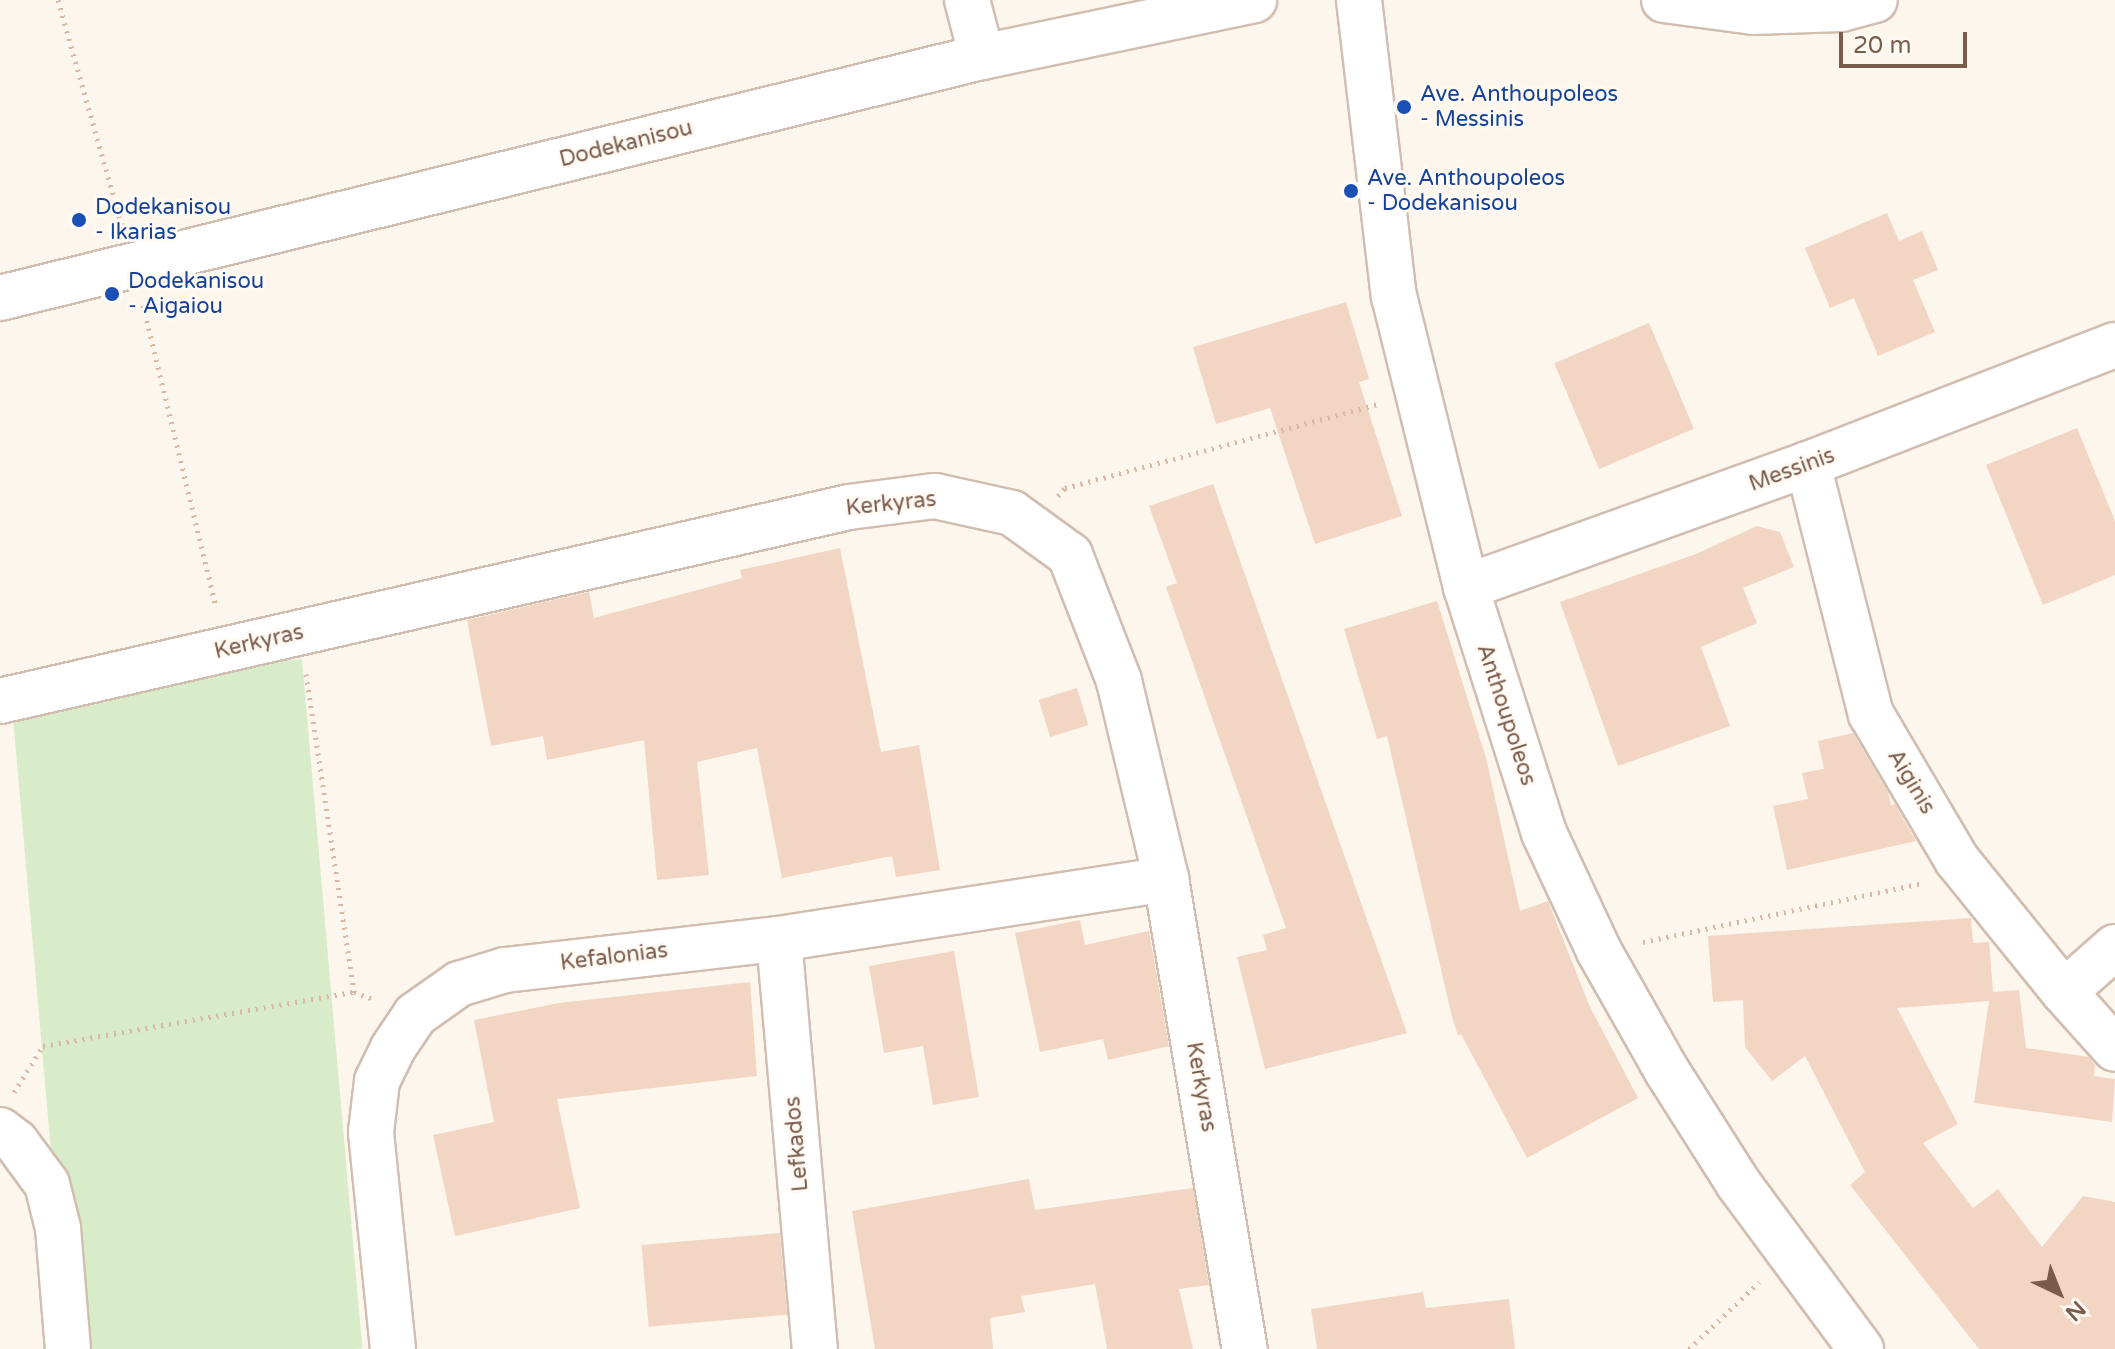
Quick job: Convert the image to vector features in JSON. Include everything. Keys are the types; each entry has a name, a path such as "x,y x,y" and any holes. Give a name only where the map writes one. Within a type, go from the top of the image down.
{"street":[{"path":"967,0 982,57"},
{"name":"Dodekanisou","path":"0,298 982,57 1254,0"},
{"name":"Anthoupoleos","path":"1359,0 1394,296 1466,587 1544,833 1599,951 1667,1071 1789,1254 1861,1349"},
{"path":"1664,0 1753,12 1841,9 1875,0"},
{"name":"Messinis","path":"1466,587 1808,464 2115,345"},
{"name":"Aiginis","path":"1808,464 1871,714 1968,873 2064,992 2115,1049"},
{"name":"Kerkyras","path":"0,701 849,507 935,496 1012,513 1070,555 1119,681 1166,879 1245,1349"},
{"name":"Kefalonias","path":"393,1349 371,1132 377,1081 393,1048 415,1015 459,984 505,970 779,939 1166,879"},
{"name":"Lefkados","path":"779,939 815,1349"},
{"path":"2064,992 2115,947"},
{"path":"4,1115 16,1142 47,1184 58,1228 68,1349"}],"path":[{"path":"58,0 134,266 227,649"},
{"path":"1029,525 1065,488 1417,394"},
{"path":"299,633 354,992"},
{"path":"1599,951 1968,873"},
{"path":"4,1115 43,1046 354,992 415,1015"},
{"path":"1689,1349 1789,1254"}],"green space":[{"path":"302,659 362,1348 68,1349 10,685"}],"building":[{"path":"1887,213 1899,241 1922,231 1938,270 1913,280 1935,332 1878,356 1854,298 1830,308 1805,248"},
{"path":"1346,302 1369,379 1359,382 1402,516 1315,544 1270,408 1216,424 1193,347"},
{"path":"1649,323 1694,429 1599,469 1554,363"},
{"path":"2077,428 2115,521 2115,575 2043,605 1986,465"},
{"path":"1213,484 1407,1033 1265,1069 1237,957 1267,950 1263,935 1286,928 1166,587 1177,583 1149,506"},
{"path":"1757,526 1780,532 1794,567 1743,588 1757,623 1701,647 1730,726 1618,766 1560,602 1696,554"},
{"path":"840,548 881,752 919,745 940,870 896,877 892,856 782,878 757,748 697,762 709,875 657,880 644,740 547,760 543,736 491,746 467,620 589,592 594,618 742,578 740,570"},
{"path":"1437,601 1486,758 1520,911 1548,901 1589,1005 1638,1098 1527,1158 1461,1034 1458,1036 1387,736 1377,739 1344,629"},
{"path":"1077,688 1088,725 1050,737 1039,700"},
{"path":"1853,733 1888,792 1891,805 1895,804 1916,841 1787,870 1773,806 1808,799 1802,773 1824,769 1818,741"},
{"path":"1971,918 1973,943 1989,942 1993,992 2019,990 2026,1048 2089,1057 2095,1065 2094,1076 2115,1079 2112,1122 1974,1103 1989,1001 1897,1008 1958,1124 1923,1143 1973,1208 1998,1189 2042,1247 2083,1196 2115,1202 2115,1349 1979,1349 1850,1185 1865,1172 1805,1056 1772,1081 1745,1047 1743,1000 1713,1002 1708,936"},
{"path":"1080,920 1085,945 1149,931 1169,1046 1108,1060 1103,1039 1040,1052 1015,933"},
{"path":"954,951 979,1097 933,1105 923,1046 884,1053 869,966"},
{"path":"750,982 757,1076 557,1099 580,1208 455,1236 433,1135 494,1122 474,1020 559,1003"},
{"path":"1029,1179 1035,1210 1193,1188 1209,1285 1179,1289 1193,1349 1107,1349 1095,1284 1021,1296 1025,1312 990,1318 993,1349 875,1349 852,1211"},
{"path":"780,1233 787,1315 649,1327 642,1245"},
{"path":"1423,1292 1426,1308 1509,1299 1515,1349 1317,1349 1311,1309"}],"place":[{"name":"Ave. Anthoupoleos - Messinis","path":"1404,107"},
{"name":"Ave. Anthoupoleos - Dodekanisou","path":"1351,191"},
{"name":"Dodekanisou - Ikarias","path":"79,220"},
{"name":"Dodekanisou - Aigaiou","path":"112,294"}]}
